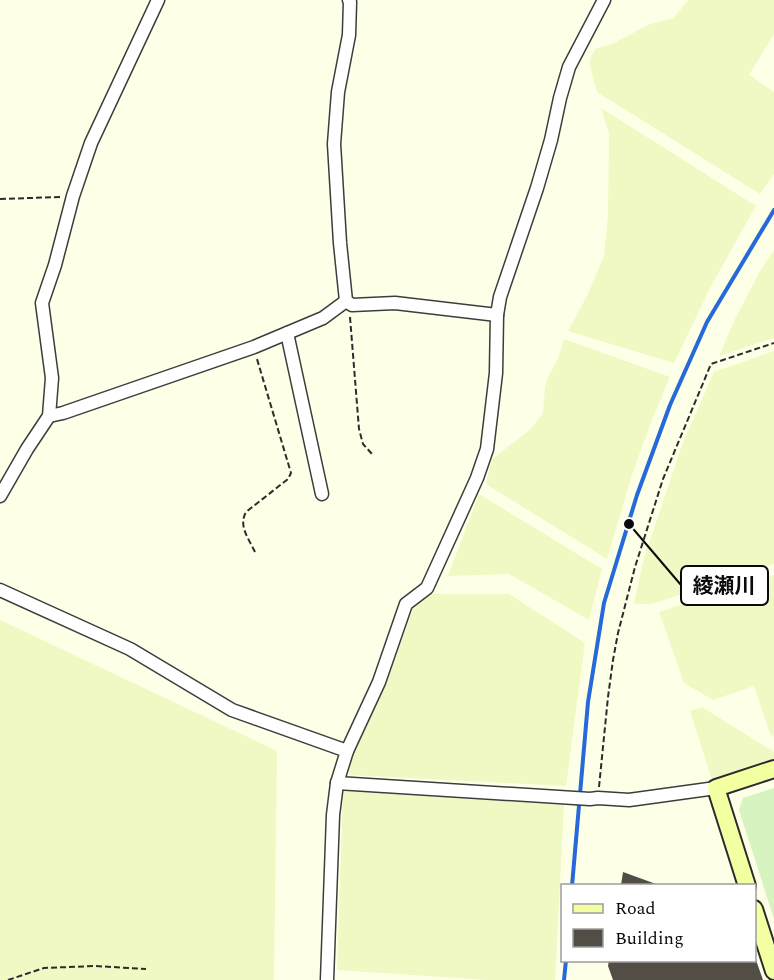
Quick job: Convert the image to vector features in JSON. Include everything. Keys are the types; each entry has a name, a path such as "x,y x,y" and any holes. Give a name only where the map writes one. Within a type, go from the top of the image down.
{"street":[{"path":"0,496 49,416 52,378 42,303 91,143 158,0"},
{"path":"349,0 349,35 338,92 334,144 340,243 349,303"},
{"path":"327,980 333,815 337,783 347,751 379,682 406,604 427,588 477,478 487,449 496,373 497,315 500,297 537,188 569,67 604,0"},
{"path":"49,416 254,347 323,318 349,303 395,303 497,315"},
{"path":"287,333 322,494"},
{"path":"0,590 130,650 232,710 347,751"},
{"path":"337,783 629,800 716,789 774,769"},
{"path":"716,789 747,884"},
{"path":"756,915 774,971"}],"path":[{"path":"0,199 73,196"},
{"path":"349,303 359,429 363,444 372,453"},
{"path":"598,798 608,697 618,633 635,567 663,479 711,364 774,343"},
{"path":"254,347 291,473 288,479 246,512 242,518 243,527 255,552"},
{"path":"8,980 44,968 95,966 146,969"}],"green space":[{"path":"688,0 774,0 774,34 749,75 774,92 774,174 760,194 597,92 589,62 595,49 612,44 650,24 674,18"},
{"path":"601,108 756,206 711,286 674,363 568,331 587,296 604,256 608,216 609,134"},
{"path":"774,250 774,338 719,356 735,319 760,271"},
{"path":"564,339 670,377 632,475 607,559 486,484 492,459 531,429 543,413 545,387"},
{"path":"774,351 774,564 652,604 634,604 644,558 682,445 714,372"},
{"path":"479,494 602,569 589,620 509,574 448,576"},
{"path":"774,575 774,737 770,734 754,686 713,700 684,683 659,612"},
{"path":"433,594 509,594 585,643 566,786 349,775 352,750 386,685 413,609 425,597"},
{"path":"0,620 277,751 274,980 0,980"},
{"path":"702,707 774,752 774,760 712,780 690,711"},
{"path":"774,788 774,919 739,810 743,798"},
{"path":"343,791 564,805 555,980 487,980 337,970"}],"building":[{"path":"623,872 656,884 621,884"},
{"path":"756,960 763,980 613,980 609,962 756,962"}],"waterway":[{"path":"572,884 588,702 604,603 637,495 670,405 707,322 774,210"},
{"path":"564,980 566,962"}],"place":[{"name":"綾瀬川","path":"629,524"}]}
